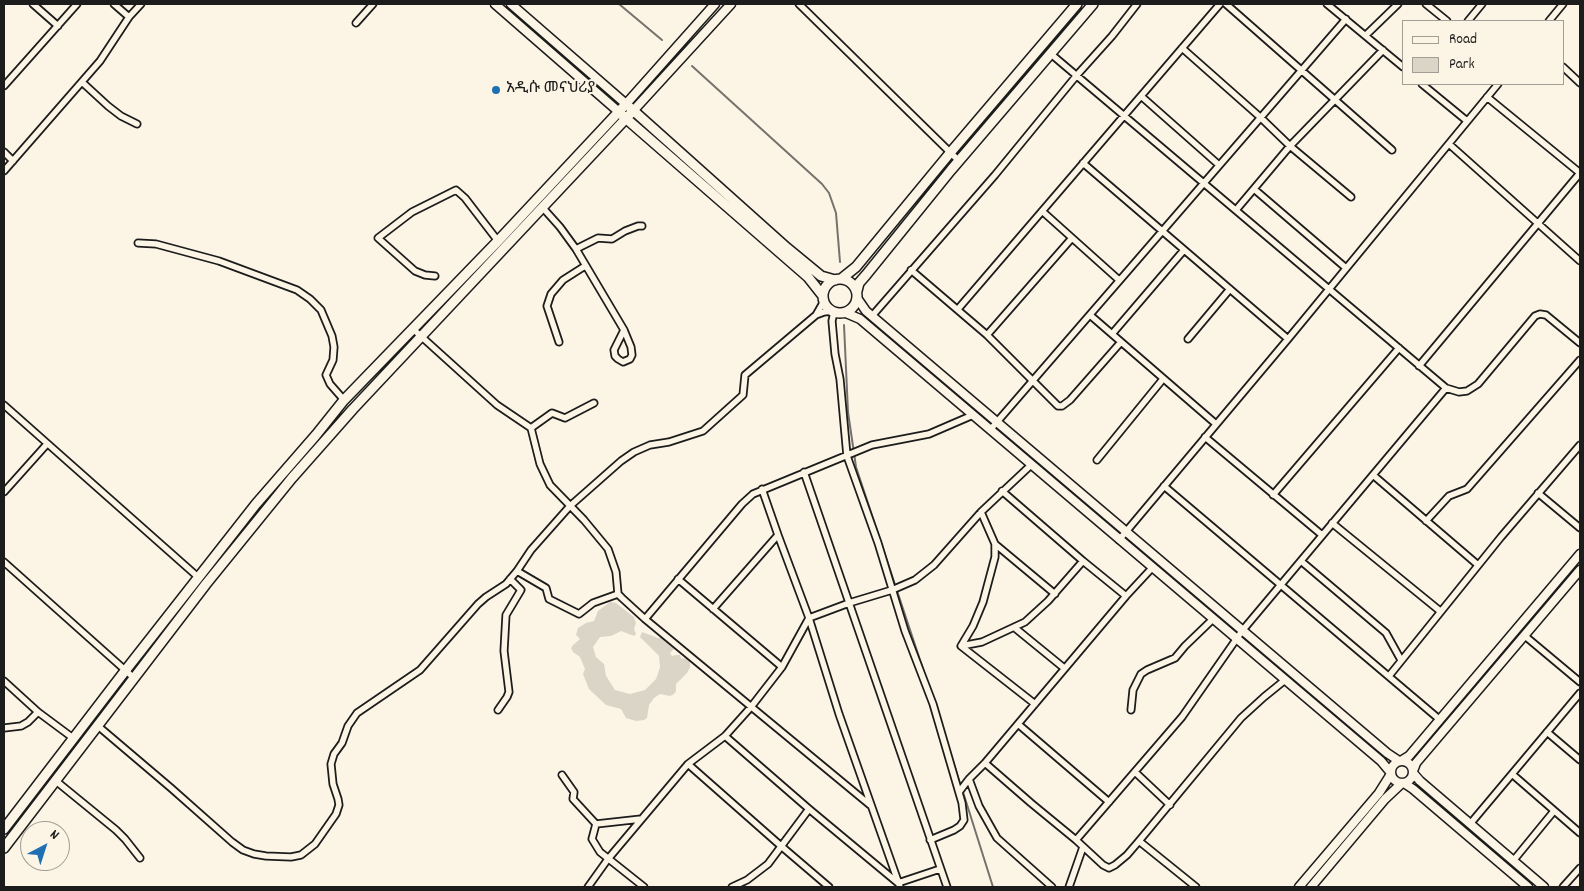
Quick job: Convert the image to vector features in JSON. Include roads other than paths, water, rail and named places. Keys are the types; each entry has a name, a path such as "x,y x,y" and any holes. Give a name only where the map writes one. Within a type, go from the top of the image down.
{"main road":[{"path":"495,4 808,276 833,312 846,313 860,319 1380,761 1395,780 1413,789 1528,887"},
{"path":"511,4 821,276 851,283 860,304 872,316 1387,753 1400,761 1410,764 1420,781 1544,887"},
{"path":"12,838 4,830 73,738 256,504 344,400 626,104 715,4"},
{"path":"4,847 221,566 292,478 353,409 627,119 731,4"},
{"path":"823,298 826,286 856,267 1077,4"},
{"path":"846,313 854,307 859,283 866,274 959,161 1093,4"},
{"path":"1054,484 1060,475"},
{"path":"1299,887 1379,793 1394,765 1409,756 1580,554"},
{"path":"213,559 221,566"},
{"path":"1311,887 1385,799 1410,779 1416,762 1580,570"},
{"path":"1516,628 1524,636"}],"street":[{"path":"33,4 58,26"},
{"path":"4,86 77,4"},
{"path":"114,4 129,17"},
{"path":"4,171 83,83 100,62 129,17 141,4"},
{"path":"356,23 373,4"},
{"path":"799,4 959,161"},
{"path":"872,316 995,175 1137,4"},
{"path":"958,309 1220,4"},
{"path":"1226,4 1392,150"},
{"path":"1327,4 1402,66"},
{"path":"1366,35 1398,4"},
{"path":"1426,4 1446,20"},
{"path":"1469,20 1482,4"},
{"path":"1550,20 1564,4"},
{"path":"990,430 1346,19"},
{"path":"1182,48 1290,146 1351,197"},
{"path":"1236,210 1290,146 1383,50"},
{"path":"1051,54 1446,388 1459,392 1467,391 1478,384 1535,316 1540,314 1546,315 1580,343"},
{"path":"1564,68 1580,82"},
{"path":"4,74 10,79"},
{"path":"83,83 121,116 137,124"},
{"path":"1423,85 1467,121"},
{"path":"1119,540 1497,85"},
{"path":"1141,96 1219,165"},
{"path":"1419,366 1580,173 1487,97"},
{"path":"1449,144 1580,260"},
{"path":"4,152 13,160"},
{"path":"1083,163 1288,339"},
{"path":"1254,189 1346,268"},
{"path":"435,276 415,271 378,238 412,212 456,190 465,198 498,240"},
{"path":"543,208 576,249 624,330 632,348 632,354 630,359 623,362 615,356 614,350 624,330"},
{"path":"1042,211 1120,280"},
{"path":"576,249 598,238 612,239 625,231 642,226"},
{"path":"987,335 1072,238"},
{"path":"138,243 156,244 219,261 297,290 310,299 321,310 332,336 333,354 326,375 327,380 344,400"},
{"path":"1112,334 1184,250"},
{"path":"559,342 547,306 550,294 563,280 585,266"},
{"path":"911,270 987,335 1058,406 1062,406 1070,400 1121,342"},
{"path":"1188,340 1230,289"},
{"path":"816,316 823,298"},
{"path":"98,726 243,850 266,856 291,857 301,854 315,844 336,814 339,805 333,784 331,764 334,754 342,743 352,719 357,713 420,670 478,604 518,571 532,550 570,506 621,461 634,452 650,445 669,442 703,431 743,395 745,375 816,316 824,312 833,312 832,321 840,379 847,456 878,543 906,631 933,704 959,791 964,820 954,830 930,840"},
{"path":"1090,315 1216,424"},
{"path":"413,329 497,405 531,428 540,464 550,485 596,533 608,549 616,572 618,594 645,619 870,805"},
{"path":"1272,495 1399,348"},
{"path":"1426,521 1449,496 1467,489 1580,360"},
{"path":"1097,460 1163,379"},
{"path":"1076,840 1182,716 1242,630 1446,388"},
{"path":"531,428 552,413 565,418 594,402"},
{"path":"4,407 198,577"},
{"path":"645,619 742,504 753,494 872,445 929,434 973,415"},
{"path":"1205,437 1322,535"},
{"path":"4,492 47,444"},
{"path":"1389,676 1440,611 1580,445"},
{"path":"588,887 608,859 688,764 725,736 751,707 782,667 810,618 849,603 892,590 915,580 934,565 981,512 1031,465"},
{"path":"804,472 947,887"},
{"path":"1373,475 1478,566"},
{"path":"1164,486 1439,719"},
{"path":"762,490 810,618 839,714 899,885"},
{"path":"1002,491 1126,596"},
{"path":"1538,493 1580,528"},
{"path":"981,512 995,544 1055,594"},
{"path":"1332,523 1440,611"},
{"path":"712,609 778,535"},
{"path":"961,646 984,602 994,563 995,544"},
{"path":"961,646 982,642 1025,622 1055,594 1083,561"},
{"path":"1301,561 1386,633 1401,660"},
{"path":"4,562 134,678"},
{"path":"959,791 986,763 1064,668 1152,568"},
{"path":"518,571 546,588 549,599 579,614 594,603 618,594"},
{"path":"498,710 509,692 504,651 506,615 521,590 510,579"},
{"path":"678,579 782,667"},
{"path":"1131,710 1133,690 1141,674 1175,658 1213,619"},
{"path":"1014,628 1064,668"},
{"path":"1524,636 1580,682"},
{"path":"961,646 1034,704"},
{"path":"986,763 1103,865 1109,868 1116,865 1140,841 1241,718 1285,680"},
{"path":"4,681 38,712 73,738"},
{"path":"1470,824 1580,693"},
{"path":"4,728 21,726 38,712"},
{"path":"1018,724 1109,802"},
{"path":"1548,732 1580,760"},
{"path":"725,736 899,885"},
{"path":"688,764 830,887"},
{"path":"1136,772 1170,805"},
{"path":"1512,774 1580,833"},
{"path":"562,775 574,792 573,800 596,824"},
{"path":"969,780 979,806 997,838 1052,887"},
{"path":"56,781 116,830 140,858"},
{"path":"732,887 743,885 768,864 809,809"},
{"path":"1513,861 1554,811"},
{"path":"596,824 641,819"},
{"path":"596,824 592,840 600,852 644,887"},
{"path":"1140,841 1196,887"},
{"path":"1069,887 1083,847"},
{"path":"1563,887 1580,868"},
{"path":"899,885 940,869"}],"waterway":[{"path":"619,4 662,40"},
{"path":"692,66 822,184 829,193 836,213 840,262"},
{"path":"844,325 848,412 856,467 929,687"},
{"path":"947,742 961,787"},
{"path":"963,792 993,887"}],"place":[{"name":"አዲሱ መናህሪያ","path":"496,90"}]}
